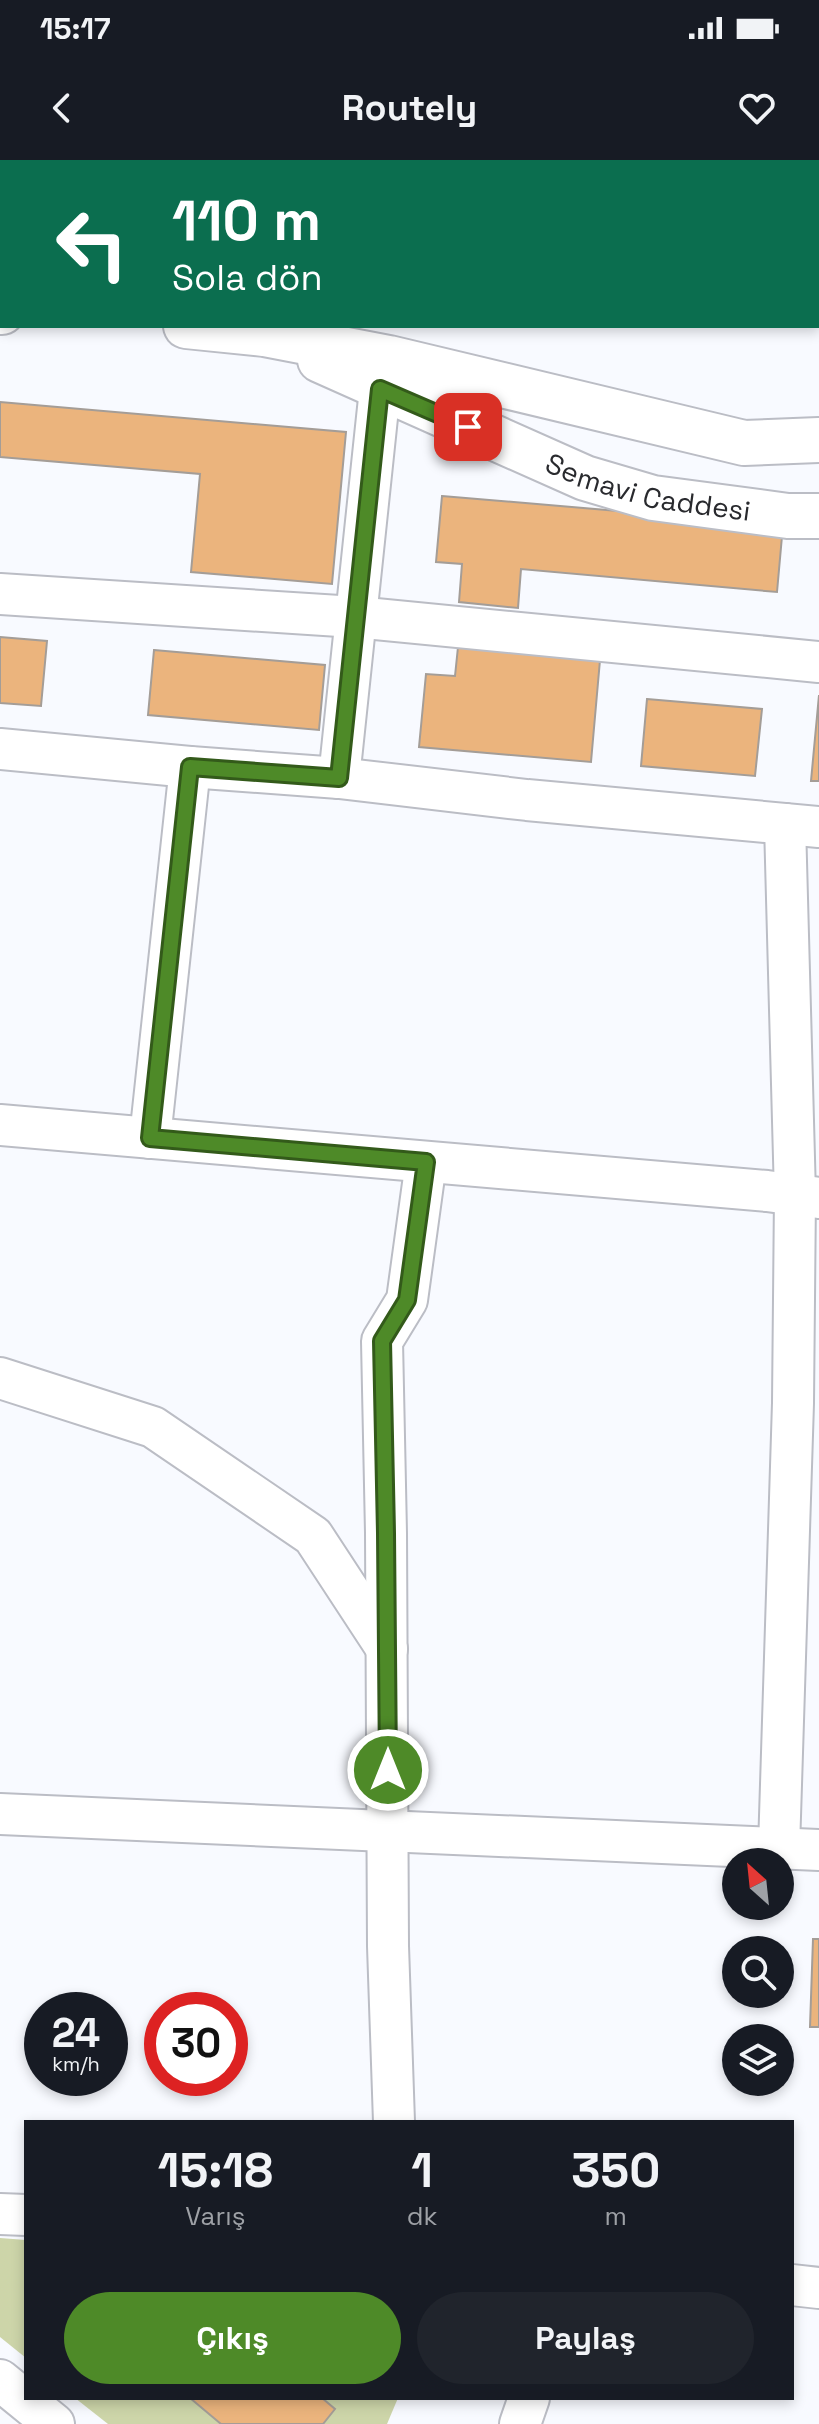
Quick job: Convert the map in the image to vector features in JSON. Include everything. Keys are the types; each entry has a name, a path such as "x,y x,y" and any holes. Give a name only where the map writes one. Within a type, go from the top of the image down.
{"main road":[{"name":"Semavi Caddesi","path":"206,328 264,334 389,358 744,443 819,440"},
{"name":"Semavi Caddesi","path":"264,334 380,389 585,478 653,498 788,516 819,516"}],"street":[{"path":"339,778 380,389"},
{"path":"0,594 355,617 819,662"},
{"path":"0,749 339,778 527,800 802,826 807,1196 793,1403 779,1848 0,1814"},
{"path":"150,1138 190,767"},
{"path":"0,1125 807,1196"},
{"path":"394,2120 388,1946 382,1341 407,1300 426,1162"},
{"path":"0,1378 153,1427 313,1536 387,1649"},
{"path":"794,1849 819,1850"},
{"path":"0,2214 24,2215"},
{"path":"794,2285 819,2288"},
{"path":"0,2380 24,2400"},
{"path":"25,2400 54,2424"},
{"path":"520,2424 528,2400"}],"green space":[{"path":"0,2238 24,2240 24,2356 0,2337"},
{"path":"78,2400 397,2400 387,2424 108,2424"}],"building":[{"path":"0,402 346,432 332,584 191,572 200,474 0,457"},
{"path":"442,496 783,525 777,592 521,569 518,608 459,602 462,564 436,562"},
{"path":"0,637 47,641 41,706 0,703"},
{"path":"458,647 600,660 591,762 419,747 426,674 455,676"},
{"path":"154,650 325,665 319,730 148,715"},
{"path":"819,695 819,781 811,781"},
{"path":"647,699 762,709 755,776 641,766"},
{"path":"813,1939 819,1939 819,2027 810,2027"},
{"path":"192,2400 324,2400 335,2409 323,2424 221,2424"}],"route":[{"path":"388,1770 382,1341 407,1300 426,1162 150,1138 190,767 339,778 380,389 468,427"}]}
